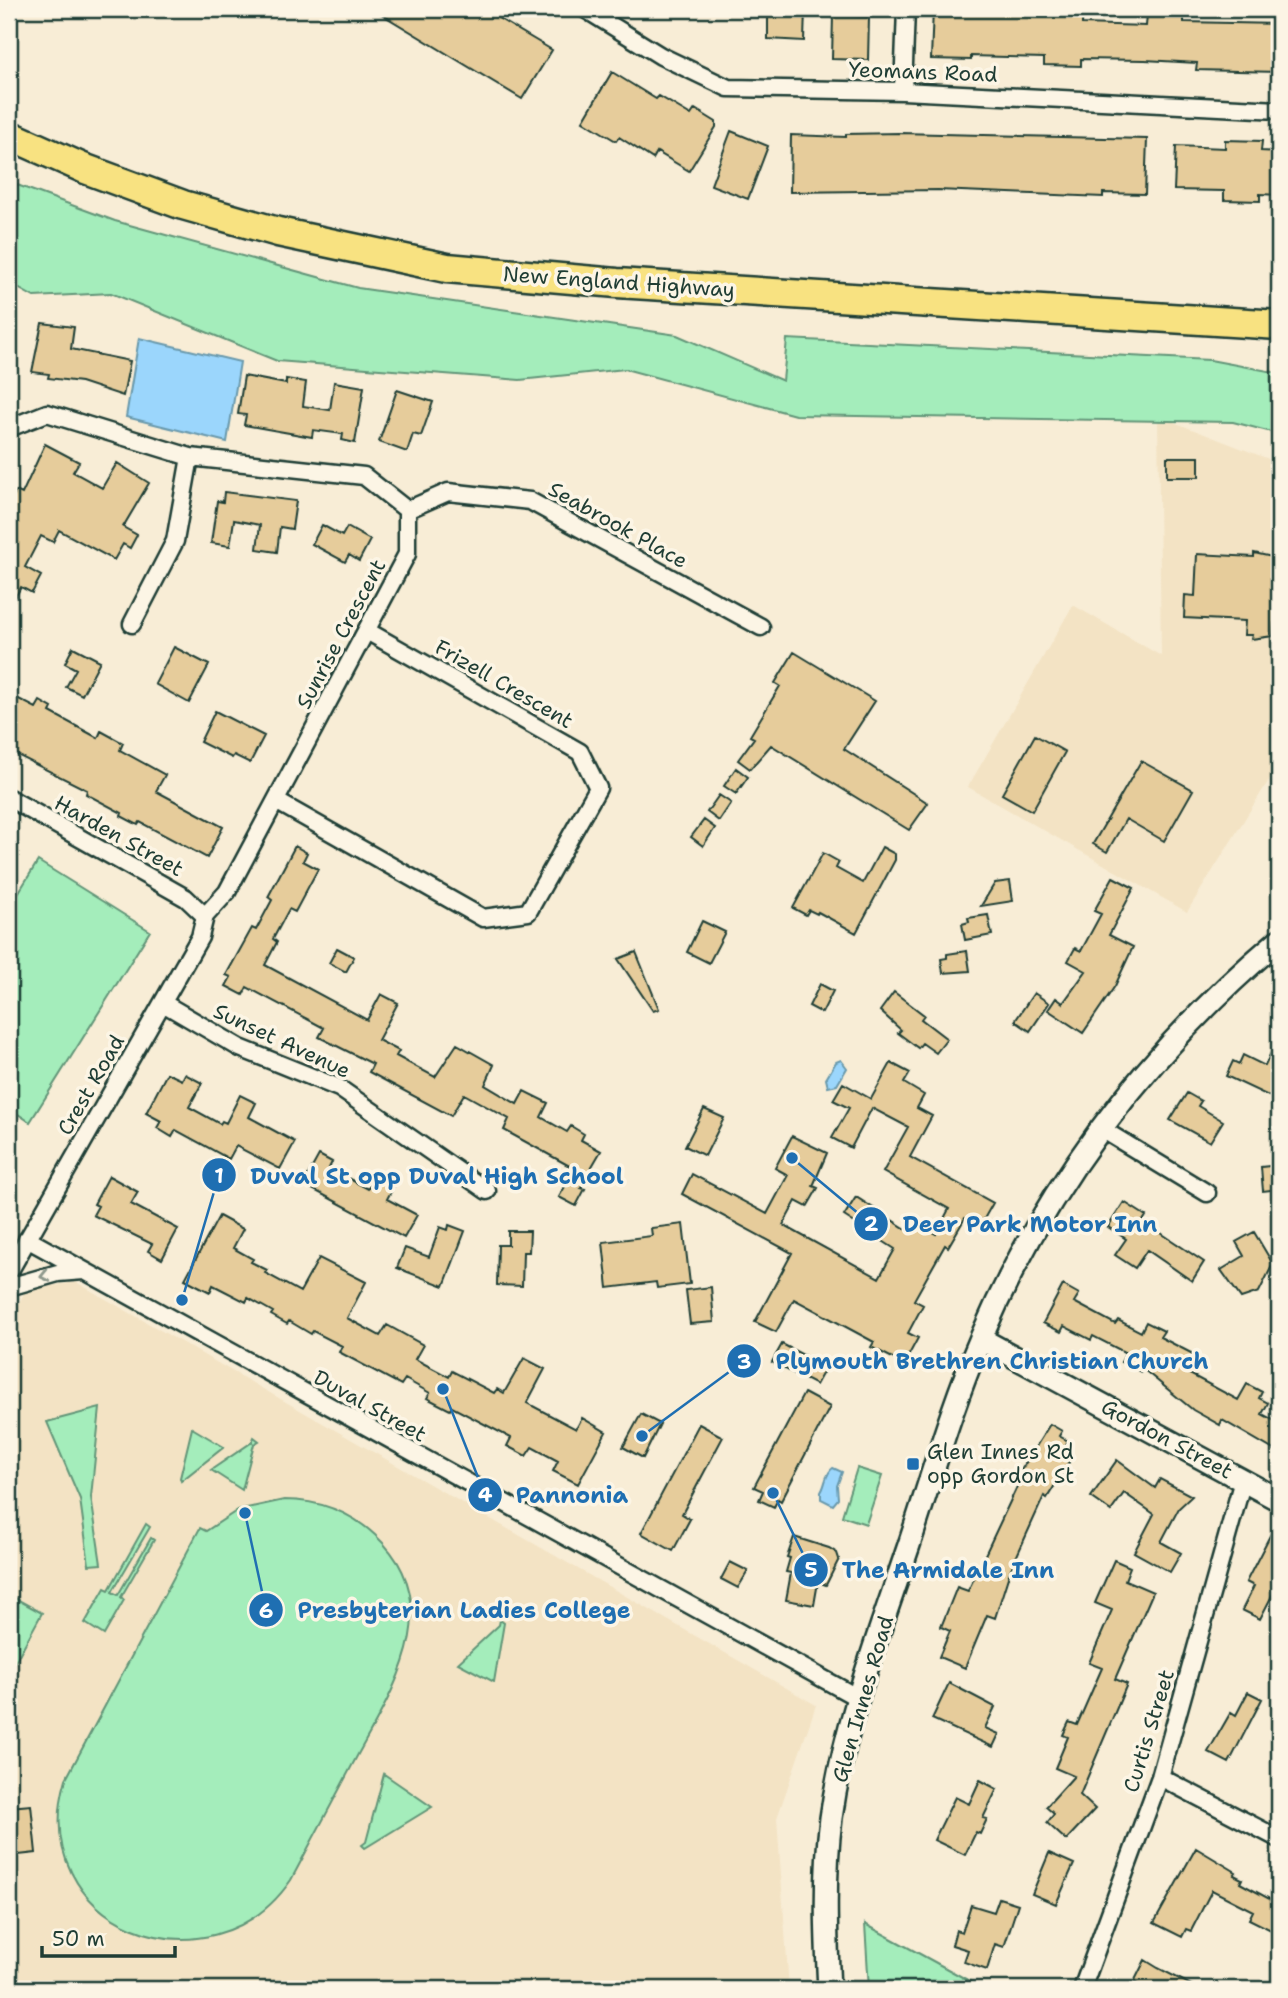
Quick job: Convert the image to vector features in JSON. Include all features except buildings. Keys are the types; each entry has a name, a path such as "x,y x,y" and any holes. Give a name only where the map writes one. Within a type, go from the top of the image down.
{"highway":[{"name":"New England Highway","path":"9,135 83,168 184,205 278,232 447,268 617,284 1109,312 1279,325"},
{"name":"New England Highway","path":"1249,324 1279,332"}],"main road":[{"name":"Glen Innes Road","path":"829,1989 827,1874 831,1818 858,1698 981,1339 1042,1220 1100,1128 1148,1066 1175,1037 1239,974 1279,940"},
{"name":"Gordon Street","path":"981,1339 1279,1500"}],"street":[{"name":"Yeomans Road","path":"585,9 661,56 729,88 903,91 1279,110"},
{"path":"903,91 906,9"},
{"path":"9,428 47,413 190,457 363,476 407,510"},
{"path":"132,624 175,541 190,457"},
{"name":"Seabrook Place","path":"407,510 448,492 530,501 761,627"},
{"name":"Sunrise Crescent","path":"205,916 227,892 407,554 407,510"},
{"name":"Frizell Crescent","path":"276,801 483,918 528,912 598,788 580,752 367,631"},
{"name":"Harden Street","path":"9,798 186,898 205,916"},
{"name":"Crest Road","path":"9,1272 200,937 205,916"},
{"name":"Sunset Avenue","path":"163,1003 240,1048 338,1088 487,1191"},
{"path":"1100,1128 1207,1193"},
{"name":"Duval Street","path":"27,1239 858,1698"},
{"path":"9,1287 49,1275 84,1271"},
{"name":"Curtis Street","path":"1082,1989 1160,1777 1243,1480"},
{"path":"1160,1777 1279,1839"}],"shaded area":[{"path":"1158,416 1279,463 1279,764 1187,912 968,787 1073,605 1161,656"},
{"path":"76,1282 816,1705 777,1818 789,1989 9,1989 9,1321 26,1290"}],"green space":[{"path":"9,182 115,221 358,288 677,335 783,381 787,339 1210,360 1279,373 1279,434 1233,422 795,415 625,369 520,380 277,361 111,293 34,297 9,283"},
{"path":"38,861 150,931 30,1122 9,1108 9,908"},
{"path":"100,1408 91,1497 101,1564 89,1565 80,1499 47,1422"},
{"path":"192,1428 224,1447 181,1481 180,1478"},
{"path":"254,1437 259,1441 254,1444 242,1490 211,1470 252,1442"},
{"path":"857,1468 882,1476 866,1524 842,1516"},
{"path":"284,1500 333,1508 355,1519 375,1535 397,1562 409,1589 412,1617 408,1646 398,1675 386,1703 291,1880 256,1916 216,1935 173,1938 132,1928 97,1906 72,1873 60,1830 66,1779 200,1528 206,1531 238,1510"},
{"path":"146,1524 150,1527 112,1592 118,1595 151,1538 154,1540 121,1597 124,1600 104,1635 85,1623 105,1588 109,1590"},
{"path":"9,1591 11,1596 42,1613 9,1673"},
{"path":"500,1620 504,1623 494,1682 458,1663 499,1625"},
{"path":"384,1774 432,1807 365,1848 362,1845 366,1842"},
{"path":"865,1924 984,1989 869,1989"}],"water":[{"path":"139,338 240,362 227,442 126,417"},
{"path":"841,1060 847,1068 837,1085 828,1087 826,1079 836,1062"},
{"path":"833,1468 842,1472 837,1486 838,1499 833,1505 821,1499 821,1492 828,1473"}],"place":[{"name":"Deer Park Motor Inn","path":"792,1158"},
{"name":"Duval St opp Duval High School","path":"182,1300"},
{"name":"Pannonia","path":"443,1389"},
{"name":"Plymouth Brethren Christian Church","path":"642,1436"},
{"name":"Glen Innes Rd opp Gordon St","path":"913,1464"},
{"name":"The Armidale Inn","path":"773,1493"},
{"name":"Presbyterian Ladies College","path":"245,1513"}]}
